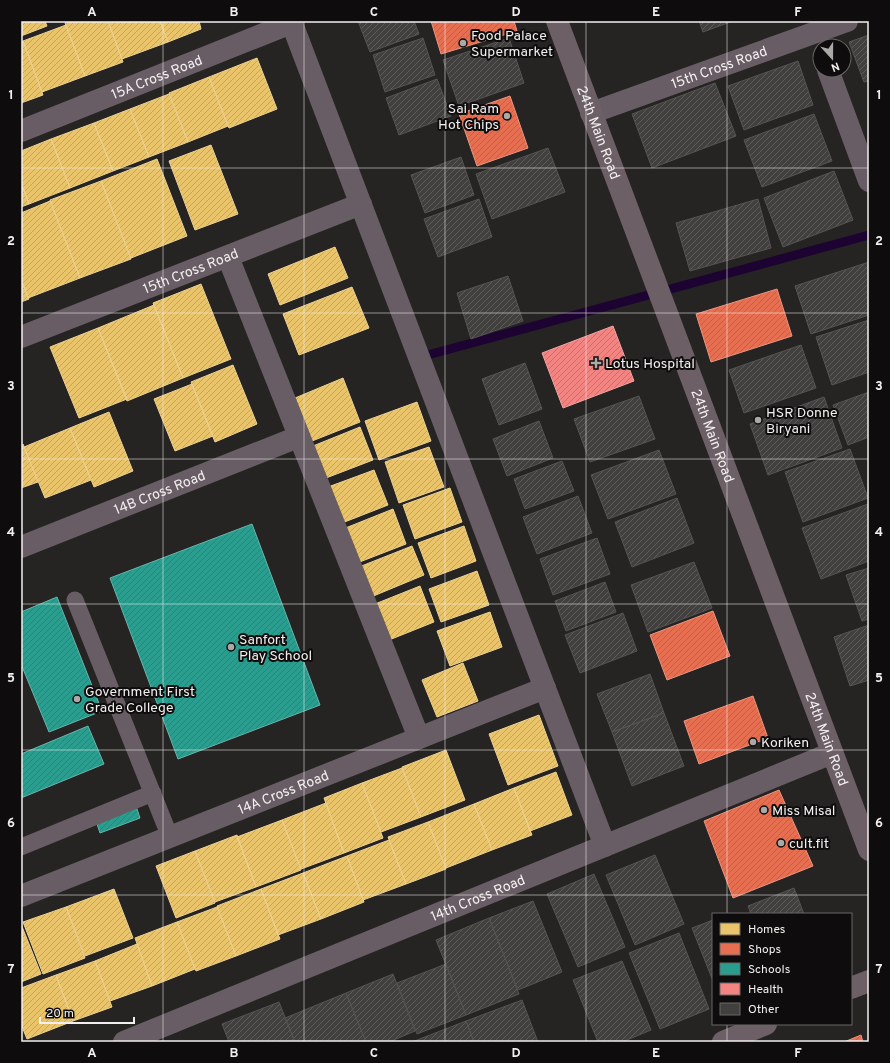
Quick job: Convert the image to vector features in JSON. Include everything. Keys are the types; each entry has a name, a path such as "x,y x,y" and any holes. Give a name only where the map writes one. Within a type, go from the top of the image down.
{"street":[{"name":"24th Main Road","path":"557,21 869,850"},
{"name":"15th Cross Road","path":"591,113 847,21"},
{"name":"15A Cross Road","path":"21,131 291,22"},
{"path":"291,22 605,846"},
{"path":"831,78 869,181"},
{"name":"15th Cross Road","path":"21,337 360,204"},
{"path":"228,257 298,437 419,738"},
{"name":"14B Cross Road","path":"21,547 298,437"},
{"name":"14A Cross Road","path":"21,896 545,688"},
{"name":"14th Cross Road","path":"124,1042 832,753"},
{"path":"852,988 869,981"},
{"path":"723,1042 764,1025"}],"lane":[{"path":"76,600 170,837"},
{"path":"21,847 153,793"}],"building: Homes":[{"path":"21,21 45,21 47,26 21,36"},
{"path":"72,21 108,21 123,62 85,76 65,23"},
{"path":"108,21 160,21 168,42 122,59"},
{"path":"160,21 199,21 201,29 168,42"},
{"path":"66,25 85,76 42,92 23,41"},
{"path":"23,41 43,95 21,103 21,42"},
{"path":"257,58 277,109 229,128 209,77"},
{"path":"209,77 228,126 188,142 169,93"},
{"path":"169,94 188,142 149,157 130,109"},
{"path":"130,109 149,157 113,171 94,123"},
{"path":"94,123 113,171 70,188 51,139"},
{"path":"51,139 70,188 29,204 21,182 21,151"},
{"path":"211,145 238,214 195,230 169,161"},
{"path":"157,159 187,236 131,258 101,181"},
{"path":"101,181 131,259 80,278 50,200"},
{"path":"21,182 29,204 21,207"},
{"path":"50,201 80,278 28,298 21,279 21,213"},
{"path":"335,247 348,278 280,305 268,274"},
{"path":"21,279 29,299 21,302"},
{"path":"201,284 231,359 183,378 153,303"},
{"path":"352,287 369,328 299,355 283,314"},
{"path":"154,305 183,378 127,401 98,328"},
{"path":"98,328 127,399 79,418 50,347"},
{"path":"233,365 257,424 215,442 191,382"},
{"path":"343,378 360,422 312,441 295,398"},
{"path":"192,384 213,436 175,451 154,399"},
{"path":"417,402 431,441 379,460 365,421"},
{"path":"109,412 133,471 94,487 70,428"},
{"path":"360,427 373,460 326,478 313,446"},
{"path":"70,428 91,480 45,498 24,447"},
{"path":"23,444 38,482 21,488 21,445"},
{"path":"429,447 444,487 399,503 385,462"},
{"path":"374,470 388,505 342,523 328,487"},
{"path":"450,488 462,522 415,539 403,505"},
{"path":"393,509 406,544 357,563 343,529"},
{"path":"464,526 476,561 431,578 418,543"},
{"path":"412,546 424,575 371,597 359,567"},
{"path":"477,571 489,605 441,622 429,589"},
{"path":"420,586 434,622 389,640 375,604"},
{"path":"490,612 502,647 450,666 437,631"},
{"path":"463,663 478,701 437,717 422,680"},
{"path":"539,715 558,766 508,785 489,734"},
{"path":"446,750 465,800 421,817 402,767"},
{"path":"402,768 421,817 381,832 362,783"},
{"path":"556,772 572,815 530,831 514,788"},
{"path":"362,783 383,838 344,853 324,798"},
{"path":"514,788 532,835 492,850 474,804"},
{"path":"326,803 344,853 301,869 282,820"},
{"path":"474,804 492,850 446,868 428,822"},
{"path":"282,820 301,870 256,887 237,837"},
{"path":"428,822 446,869 406,884 388,837"},
{"path":"237,835 256,887 215,902 195,851"},
{"path":"389,840 406,884 363,900 347,856"},
{"path":"195,851 215,903 176,918 156,866"},
{"path":"347,856 364,902 321,919 303,873"},
{"path":"303,873 321,919 278,935 261,889"},
{"path":"114,889 133,938 85,956 66,907"},
{"path":"261,889 280,939 236,956 217,906"},
{"path":"66,907 85,958 43,974 23,922"},
{"path":"217,907 236,956 196,971 177,922"},
{"path":"177,922 195,969 152,986 135,938"},
{"path":"21,924 41,974 21,982"},
{"path":"137,944 152,986 110,1001 95,961"},
{"path":"95,961 112,1007 73,1021 56,975"},
{"path":"56,975 73,1021 27,1039 21,1024 21,988"}],"building: Shops":[{"path":"431,21 514,21 517,31 441,54"},
{"path":"510,96 528,148 477,166 459,114"},
{"path":"777,289 792,336 711,362 696,314"},
{"path":"713,611 730,656 667,680 650,635"},
{"path":"753,696 768,738 699,764 684,721"},
{"path":"779,790 813,866 733,898 704,821"},
{"path":"861,1035 863,1042 844,1042"}],"building: Schools":[{"path":"252,524 320,705 178,759 110,578"},
{"path":"57,597 102,711 49,732 21,664 21,612"},
{"path":"88,726 104,764 21,798 21,754"},
{"path":"136,806 140,818 100,833 96,821"}],"building: Health":[{"path":"613,326 634,381 563,408 542,353"}],"building: Other":[{"path":"358,21 414,21 419,34 370,52"},
{"path":"699,21 733,21 703,32"},
{"path":"869,35 869,81 864,82 852,50 852,41"},
{"path":"423,38 435,75 385,92 373,55"},
{"path":"509,38 524,83 459,106 443,60"},
{"path":"798,61 813,105 744,130 728,86"},
{"path":"437,79 451,116 399,135 386,98"},
{"path":"715,83 736,136 652,168 632,114"},
{"path":"814,114 832,161 762,187 744,140"},
{"path":"548,148 565,192 492,219 476,174"},
{"path":"461,157 474,195 425,213 411,175"},
{"path":"834,171 853,220 783,247 764,198"},
{"path":"479,199 492,237 438,257 424,219"},
{"path":"758,199 771,248 690,271 676,223"},
{"path":"869,262 869,315 811,334 795,286"},
{"path":"508,276 523,321 471,339 457,293"},
{"path":"869,320 869,372 832,385 816,337"},
{"path":"801,345 816,388 744,413 729,370"},
{"path":"525,363 542,409 499,425 482,379"},
{"path":"869,392 869,437 848,445 833,405"},
{"path":"639,396 655,439 590,462 574,419"},
{"path":"824,397 842,448 768,475 750,424"},
{"path":"539,421 553,458 507,476 493,439"},
{"path":"850,449 868,498 803,522 785,472"},
{"path":"659,450 676,494 608,519 591,475"},
{"path":"562,461 574,491 525,509 514,479"},
{"path":"578,496 592,533 537,554 523,517"},
{"path":"677,498 694,543 632,567 615,522"},
{"path":"868,504 869,561 821,579 802,528"},
{"path":"597,538 610,574 553,595 540,559"},
{"path":"694,562 712,608 648,632 631,585"},
{"path":"869,568 869,619 862,621 846,575"},
{"path":"605,582 616,612 566,631 555,601"},
{"path":"623,613 637,651 580,673 565,635"},
{"path":"869,625 869,680 850,686 834,637"},
{"path":"650,674 664,713 612,732 597,694"},
{"path":"664,713 684,766 632,786 612,732"},
{"path":"655,855 684,924 635,945 606,875"},
{"path":"594,874 625,947 578,967 547,894"},
{"path":"794,888 804,913 751,913 748,906"},
{"path":"533,901 562,972 518,990 489,918"},
{"path":"489,918 519,994 466,1015 436,940"},
{"path":"712,920 712,978 692,928"},
{"path":"679,933 709,1009 660,1029 629,953"},
{"path":"622,961 651,1030 622,1042 598,1042 573,980"},
{"path":"446,964 466,1015 417,1034 397,983"},
{"path":"393,974 415,1031 389,1042 366,1042 346,993"},
{"path":"346,993 366,1042 295,1042 285,1018"},
{"path":"522,1000 538,1042 474,1042 466,1021"},
{"path":"279,1002 295,1042 229,1042 222,1024"},
{"path":"466,1021 474,1042 412,1042"}],"waterway":[{"path":"422,351 424,356 869,235"}],"place":[{"name":"Food Palace Supermarket","path":"463,43"},
{"name":"Sai Ram Hot Chips","path":"507,116"},
{"name":"Lotus Hospital","path":"596,363"},
{"name":"HSR Donne Biryani","path":"758,420"},
{"name":"Sanfort Play School","path":"231,647"},
{"name":"Government First Grade College","path":"77,699"},
{"name":"Koriken","path":"753,742"},
{"name":"Miss Misal","path":"764,810"},
{"name":"cult.fit","path":"781,843"}]}
